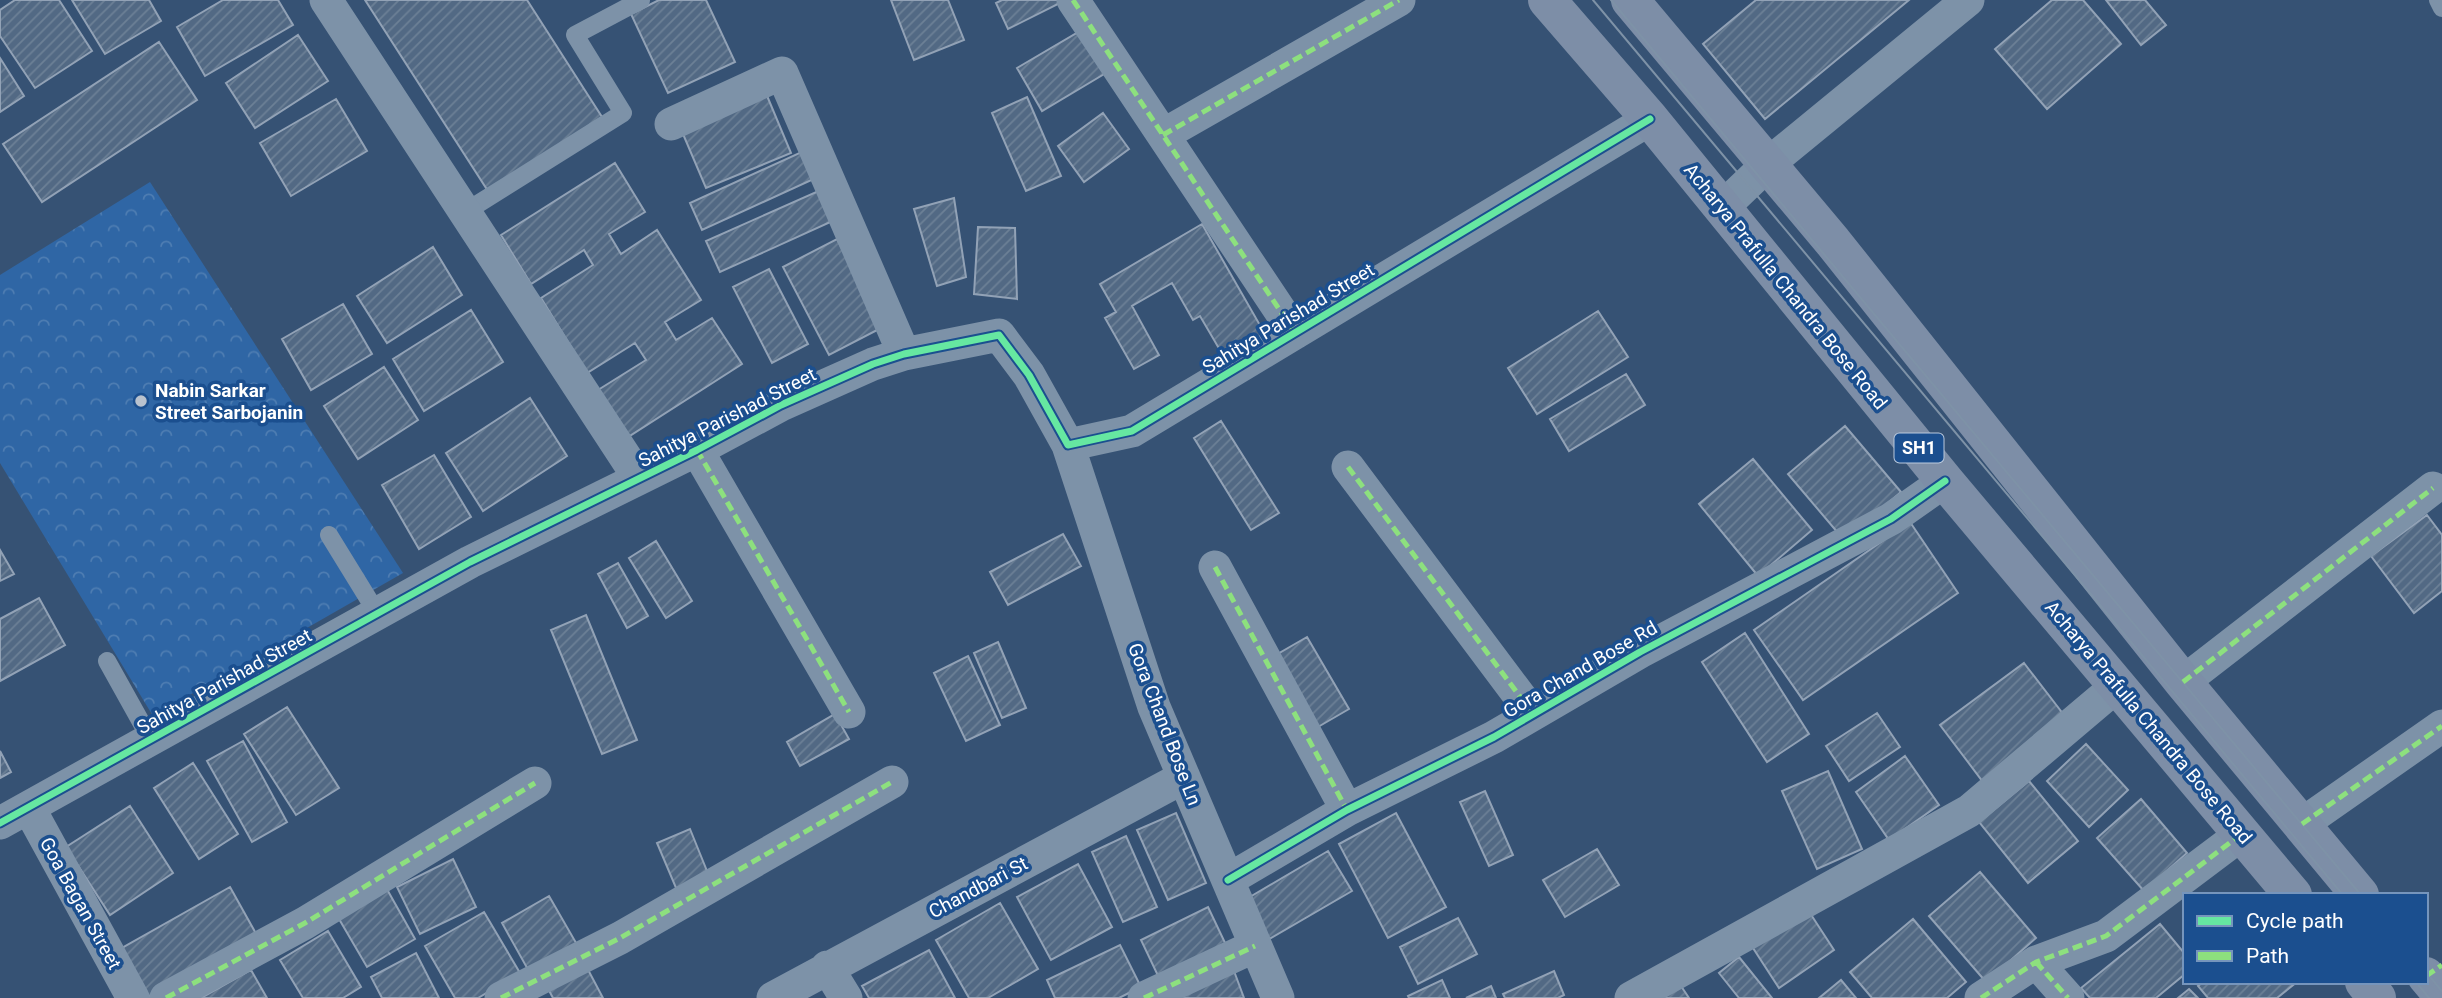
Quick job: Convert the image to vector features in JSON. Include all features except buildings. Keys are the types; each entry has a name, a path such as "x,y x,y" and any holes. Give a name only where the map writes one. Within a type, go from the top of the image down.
{"main road":[{"name":"Acharya Prafulla Chandra Bose Road","path":"1548,0 1650,119 1945,481 2291,893"},
{"path":"1630,0 1833,242 2183,682 2358,893"},
{"path":"2428,978 2442,995"},
{"path":"2366,984 2377,998"}],"street":[{"path":"326,0 639,478"},
{"path":"1073,0 1295,333"},
{"path":"1164,135 1399,0"},
{"path":"1722,208 1768,164 1968,0"},
{"path":"671,124 782,73 904,354"},
{"name":"Sahitya Parishad Street","path":"0,823 470,562 697,450 781,405 873,364 904,354 999,335 1029,375 1068,445 1132,431 1650,119"},
{"name":"Gora Chand Bose Ln","path":"1068,445 1154,707 1278,998"},
{"path":"697,450 849,712"},
{"path":"1349,467 1533,714"},
{"name":"Gora Chand Bose Rd","path":"1228,880 1347,810 1494,737 1640,652 1891,519 1945,481"},
{"path":"2183,682 2433,488"},
{"path":"1215,567 1347,810"},
{"path":"1631,998 1969,811 2119,685"},
{"path":"2302,824 2442,726"},
{"name":"Chandbari St","path":"773,998 1184,777"},
{"path":"501,998 620,938 892,782"},
{"path":"166,998 304,923 534,783"},
{"name":"Goa Bagan Street","path":"29,808 133,998"},
{"path":"1982,998 2036,962 2106,936 2243,833"},
{"path":"1144,998 1255,946"},
{"path":"2036,962 2068,998"},
{"path":"827,967 846,998"}],"lane":[{"path":"465,212 623,113 575,35 642,0"},
{"path":"2438,0 2442,8"},
{"path":"329,535 377,613"},
{"path":"107,661 151,740"}],"green space":[{"path":"150,182 403,573 153,716 0,463 0,275"}],"tram line":[{"path":"1593,0 2341,893"},
{"path":"1611,0 2359,893"},
{"path":"2428,974 2442,991"},
{"path":"2418,984 2429,998"}],"marked path":[{"path":"1073,0 1295,333"},
{"path":"1163,135 1399,0"},
{"path":"697,450 849,712"},
{"path":"1348,467 1533,714"},
{"path":"2183,682 2433,488"},
{"path":"1215,567 1347,810"},
{"path":"2302,824 2442,726"},
{"path":"501,998 620,938 892,782"},
{"path":"166,998 305,923 535,783"},
{"path":"1981,998 2036,962 2106,936 2243,833"},
{"path":"1144,998 1255,946"},
{"path":"2036,962 2068,998"},
{"path":"2428,975 2442,965"}],"cycle path":[{"path":"0,823 470,562 697,450 781,405 873,364 904,354 999,335 1029,375 1068,445 1132,431 1650,119"},
{"path":"1228,880 1347,810 1494,737 1640,652 1891,519 1945,481"}],"place":[{"name":"Nabin Sarkar Street Sarbojanin","path":"141,401"}]}
